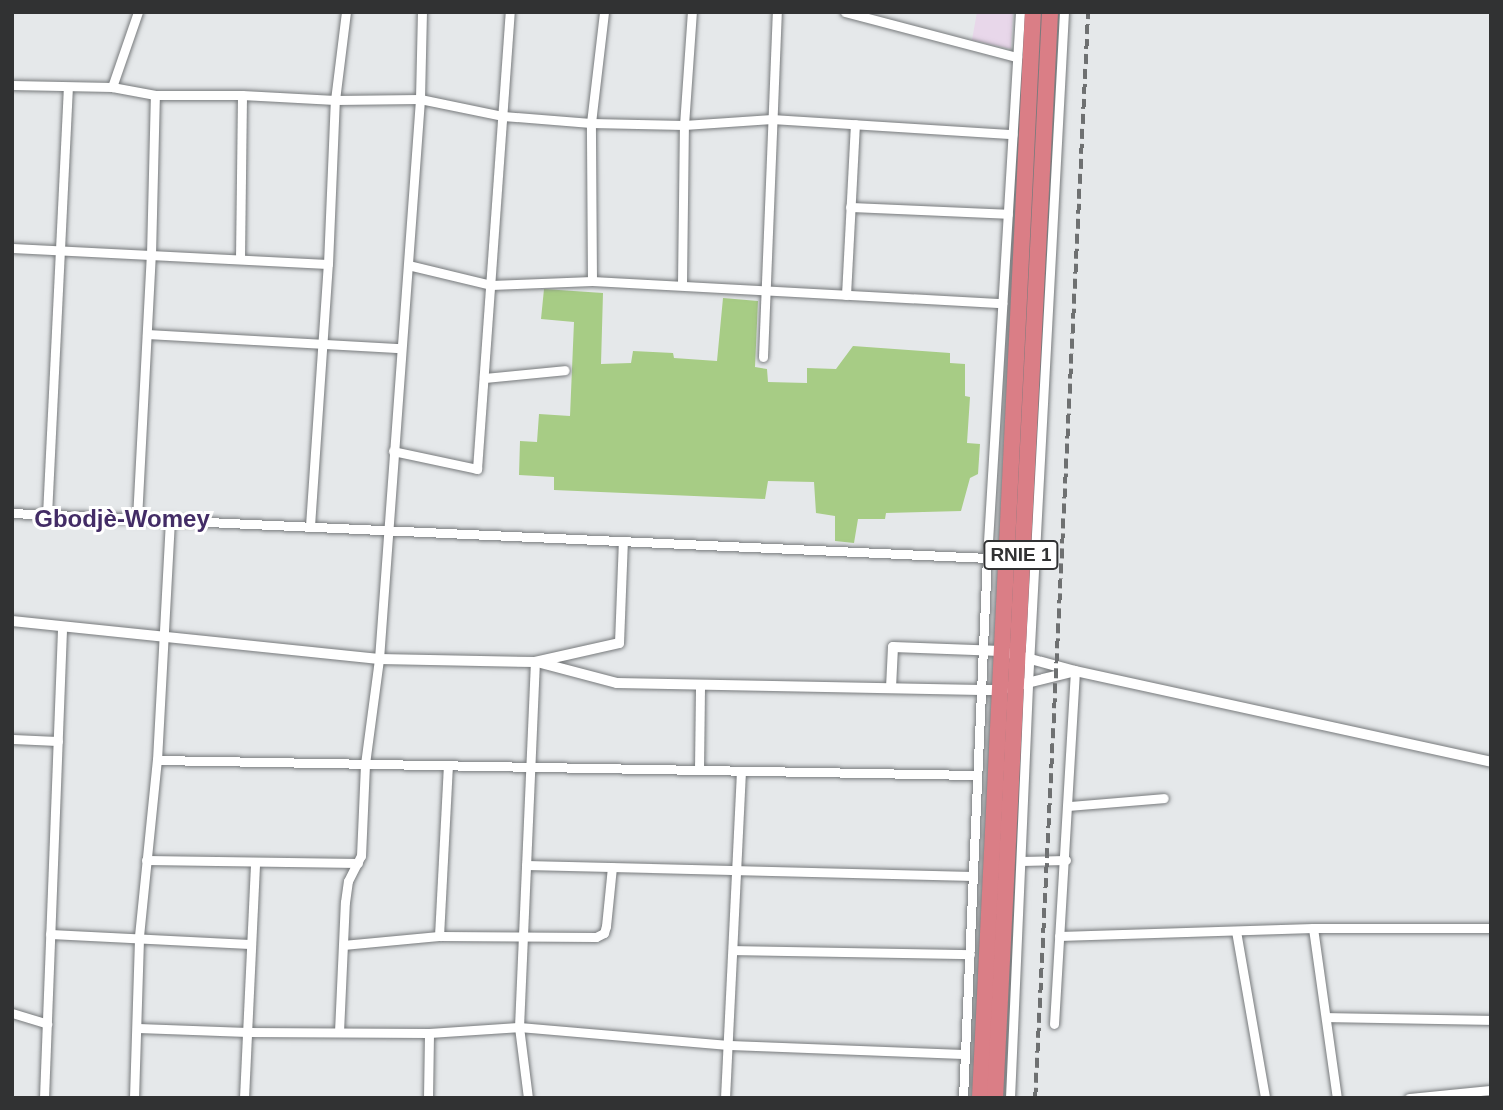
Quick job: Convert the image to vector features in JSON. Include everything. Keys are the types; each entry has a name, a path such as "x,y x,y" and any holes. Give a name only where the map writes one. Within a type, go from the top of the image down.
{"highway":[{"name":"RNIE 1","path":"1016,655 1033,12"},
{"name":"RNIE 1","path":"980,1098 1016,655 1050,12"},
{"name":"RNIE 1","path":"996,1098 1014,686"}],"street":[{"path":"112,87 138,12"},
{"path":"310,526 328,264 335,100 346,12"},
{"path":"339,1032 348,881 358,863 365,764 379,659 420,99 422,12"},
{"path":"393,450 477,469 510,12"},
{"path":"592,281 591,123 604,12"},
{"path":"682,285 684,125 692,12"},
{"path":"763,357 777,12"},
{"path":"845,12 1017,57"},
{"path":"963,1098 987,558 1020,12"},
{"path":"1010,1098 1021,861 1014,686 1064,12"},
{"path":"12,85 112,87 155,95 242,95 335,100 420,99 503,116 591,123 684,125 772,119 1013,134"},
{"path":"47,514 68,88"},
{"path":"137,519 151,255 155,95"},
{"path":"240,259 242,95"},
{"path":"846,295 855,124"},
{"path":"850,207 1008,214"},
{"path":"12,248 328,264"},
{"path":"408,265 491,285 592,281 1002,303"},
{"path":"147,334 401,348"},
{"path":"484,377 565,370"},
{"path":"12,513 987,558"},
{"path":"134,1098 139,936 157,760 170,520"},
{"path":"535,662 619,643 623,541"},
{"path":"12,621 379,659 535,662 617,683 981,690 1014,686 1075,671"},
{"path":"44,1098 62,626"},
{"path":"891,688 893,647 983,650 1016,655 1075,671 1491,762"},
{"path":"528,1098 519,1027 535,662"},
{"path":"1054,1024 1066,860 1075,671"},
{"path":"699,770 700,684"},
{"path":"12,739 58,741"},
{"path":"157,760 977,775"},
{"path":"439,936 448,765"},
{"path":"725,1098 741,771"},
{"path":"1069,806 1164,798"},
{"path":"146,860 358,863"},
{"path":"1021,861 1066,860"},
{"path":"244,1098 255,863"},
{"path":"526,865 973,876"},
{"path":"343,945 439,936 582,939 604,933 612,867"},
{"path":"1059,936 1313,928 1491,928"},
{"path":"1313,928 1337,1098"},
{"path":"1237,931 1265,1098"},
{"path":"50,934 139,936 250,944"},
{"path":"733,950 970,954"},
{"path":"12,1013 47,1024"},
{"path":"1326,1017 1491,1020"},
{"path":"138,1028 247,1032 429,1033 519,1027 728,1045 965,1054"},
{"path":"428,1098 429,1033"},
{"path":"1409,1098 1491,1090"}],"shaded area":[{"path":"977,12 1013,12 1011,49 972,40"}],"green space":[{"path":"544,289 603,293 601,364 631,363 633,351 673,353 674,358 717,361 723,298 758,301 755,367 767,369 768,382 807,383 807,368 836,369 853,346 950,353 950,363 965,364 965,396 970,397 967,443 980,444 978,474 970,478 961,511 886,513 885,519 858,519 854,543 835,541 835,516 816,513 814,482 768,481 765,499 554,490 554,477 519,475 520,441 537,442 539,414 570,416 574,322 541,319"}],"railway":[{"path":"1035,1098 1088,12"}],"district":[{"name":"Gbodjè-Womey","path":"122,519"}]}
